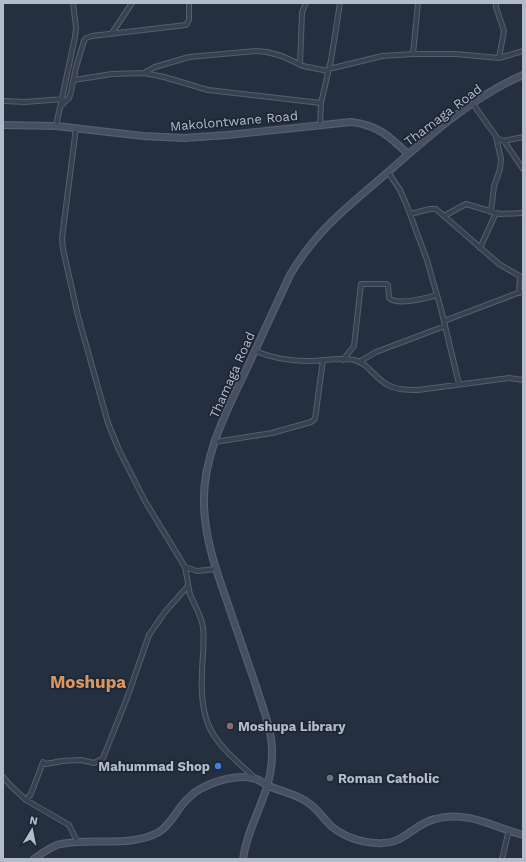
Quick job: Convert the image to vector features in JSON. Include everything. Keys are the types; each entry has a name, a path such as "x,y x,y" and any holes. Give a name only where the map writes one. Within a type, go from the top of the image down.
{"main road":[{"name":"Thamaga Road","path":"243,859 249,833 269,786 272,768 272,754 264,709 216,569 210,546 204,505 206,473 214,442 229,405 290,275 302,255 337,215 408,154 454,117 510,81 523,75"},
{"name":"Makolontwane Road","path":"3,125 56,126 142,136 184,138 228,135 350,122 381,130 390,136 408,154"},
{"path":"37,858 58,845 131,840 152,835 163,829 186,801 199,790 217,783 244,777 256,779 269,786 302,798 311,805 332,827 357,839 372,843 383,844 393,842 424,823 436,818 453,816 480,820 523,835"}],"street":[{"path":"56,126 63,99 76,32 73,3"},
{"path":"112,33 132,3"},
{"path":"61,106 69,98 72,92 86,38 112,33 186,25 189,20 189,3"},
{"path":"300,65 302,12 306,3"},
{"path":"320,125 320,103 328,70 340,3"},
{"path":"413,54 418,3"},
{"path":"492,3 496,5 504,31 499,58"},
{"path":"144,73 155,67 189,57 256,51 282,56 300,65 328,70 382,56 456,54 499,58 523,51"},
{"path":"74,80 112,74 144,73 164,77 208,90 320,103"},
{"path":"3,101 25,102 63,99"},
{"path":"473,104 496,137 501,159 500,169 494,186 491,212"},
{"path":"76,128 62,238 63,249 78,316 108,423 119,450 145,501 185,567 188,586 204,628 201,700 208,725 220,745 256,779"},
{"path":"496,137 504,141 523,169"},
{"path":"504,141 523,137"},
{"path":"388,172 400,190 427,260 446,326 459,384"},
{"path":"444,216 466,204 505,215 523,212"},
{"path":"410,214 433,209 444,216 499,264 521,277 521,292 444,321"},
{"path":"480,248 496,213"},
{"path":"343,360 354,346 361,284 388,285 389,298 394,301 421,299 437,295"},
{"path":"359,362 376,352 446,326"},
{"path":"255,351 268,357 279,359 306,361 343,360 359,362 368,367 385,383 395,388 405,390 418,390 508,378 523,380"},
{"path":"214,442 272,433 311,422 315,419 323,360"},
{"path":"185,567 197,571 216,569"},
{"path":"26,800 30,794 43,762 46,764 81,760 94,762 103,758 127,698 148,635 165,612 188,586"},
{"path":"3,777 26,800 69,825 78,843"},
{"path":"502,859 509,830"}],"place":[{"name":"Moshupa Library","path":"230,726"},
{"name":"Mahummad Shop","path":"218,766"},
{"name":"Roman Catholic","path":"330,778"}],"district":[{"name":"Moshupa","path":"88,682"}]}
